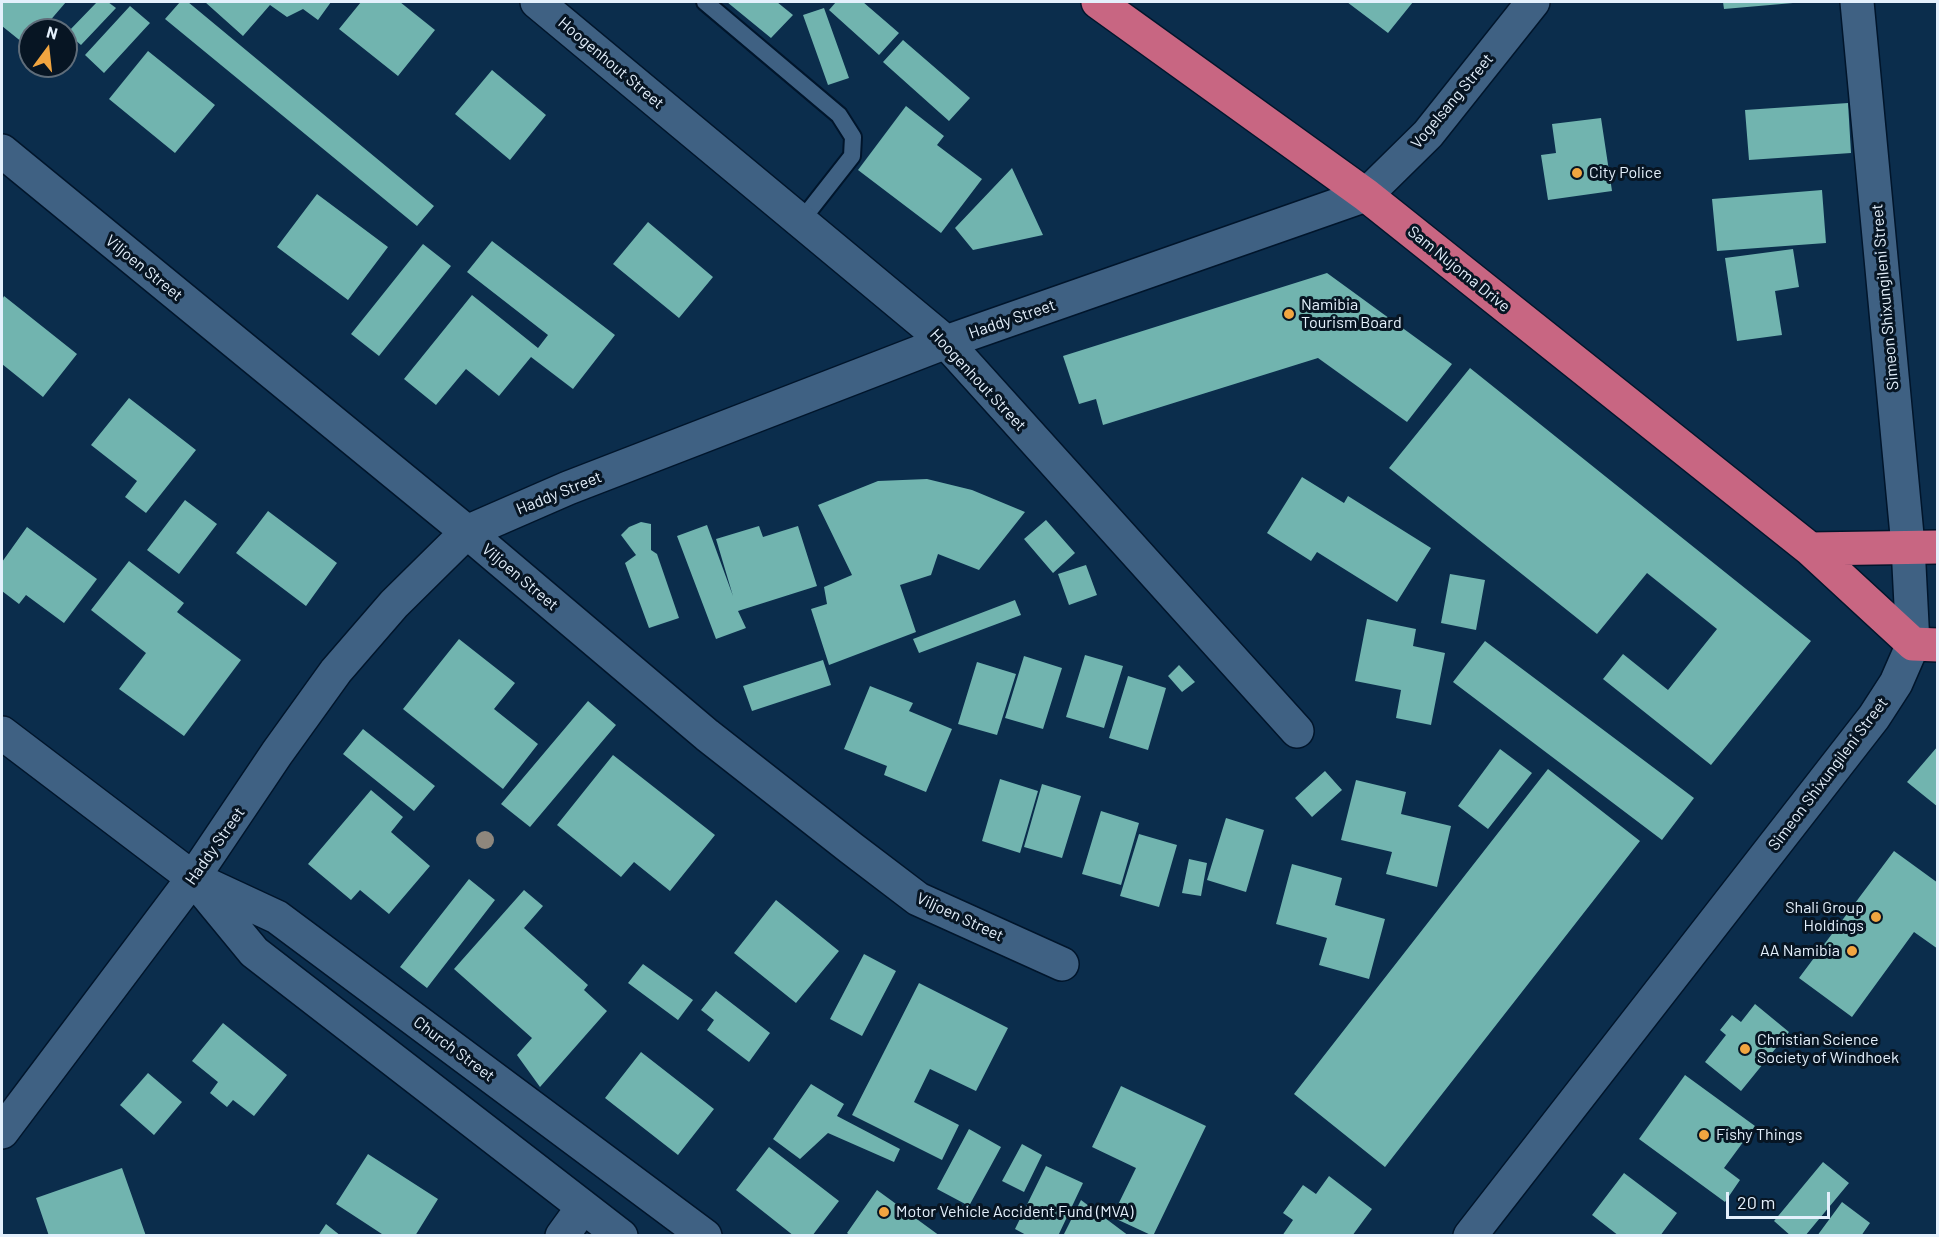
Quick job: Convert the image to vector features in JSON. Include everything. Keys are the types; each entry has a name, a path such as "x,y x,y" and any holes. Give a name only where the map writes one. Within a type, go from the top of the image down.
{"highway":[{"name":"Sam Nujoma Drive","path":"1098,2 1366,195 1810,549 1925,644"},
{"path":"1810,549 1923,546"}],"street":[{"name":"Hoogenhout Street","path":"537,2 946,342 1297,730"},
{"name":"Vogelsang Street","path":"1366,195 1428,134 1533,2"},
{"name":"Simeon Shixungileni Street","path":"1470,1236 1874,717 1925,644 1923,546 1857,2"},
{"name":"Viljoen Street","path":"2,151 467,532 707,735 918,899 1062,964"},
{"name":"Haddy Street","path":"2,1132 193,878 277,753 336,671 394,604 467,532 568,488 946,342 1366,195"},
{"name":"Church Street","path":"2,733 193,878 277,917 705,1236"},
{"name":"Church Street","path":"193,878 254,952 621,1236"},
{"path":"562,1236 583,1207"}],"lane":[{"path":"705,2 839,115 853,137 852,156 801,221"}],"building":[{"path":"2,2 66,2 52,18 18,18 18,39 2,26"},
{"path":"97,2 108,2 116,8 81,45 78,42 78,22"},
{"path":"180,2 188,2 434,206 417,226 165,19"},
{"path":"205,2 331,2 318,20 303,9 287,17 270,5 243,36"},
{"path":"361,2 400,2 435,30 398,76 339,29"},
{"path":"727,2 777,2 793,15 771,38"},
{"path":"836,2 863,2 899,33 879,55 829,10"},
{"path":"1347,2 1413,2 1388,33"},
{"path":"1723,2 1793,2 1793,3 1724,9"},
{"path":"130,6 150,23 104,73 85,55"},
{"path":"824,8 849,78 828,85 803,15"},
{"path":"903,40 970,98 949,121 883,62"},
{"path":"148,51 215,105 175,153 109,99"},
{"path":"492,70 546,115 510,160 455,114"},
{"path":"1848,103 1851,153 1749,160 1745,110"},
{"path":"906,106 944,136 937,145 982,179 941,233 858,170"},
{"name":"City Police","path":"1601,118 1612,191 1548,200 1541,155 1556,153 1552,124"},
{"path":"1012,168 1043,235 973,250 955,228"},
{"path":"1822,190 1826,243 1717,251 1712,199"},
{"path":"317,194 388,247 348,300 277,247"},
{"path":"648,222 713,277 679,318 613,264"},
{"path":"492,241 615,335 573,389 531,357 499,396 466,369 436,405 404,379 472,295 538,348 548,335 467,272"},
{"path":"423,244 451,266 379,356 351,334"},
{"path":"1793,249 1799,287 1775,291 1782,335 1737,341 1725,258"},
{"name":"Namibia Tourism Board","path":"1327,273 1452,364 1407,422 1318,358 1103,425 1096,399 1079,404 1063,356"},
{"path":"4,296 77,354 43,397 2,364 2,300"},
{"path":"1470,368 1811,641 1711,765 1603,679 1623,654 1668,690 1717,629 1647,573 1597,634 1389,468"},
{"path":"129,398 196,450 146,513 125,497 137,481 91,445"},
{"path":"1302,477 1344,503 1348,496 1431,548 1397,602 1317,552 1311,561 1267,533"},
{"path":"927,479 972,490 1025,512 979,570 938,554 931,575 900,585 916,632 829,665 811,609 827,604 824,587 852,575 818,505 878,481"},
{"path":"185,500 217,524 179,574 147,550"},
{"path":"268,511 337,563 306,606 236,553"},
{"path":"1046,520 1075,553 1053,573 1024,539"},
{"path":"641,522 651,524 651,550 657,554 679,618 649,628 625,563 636,555 621,535 629,527"},
{"path":"707,525 733,596 716,539 759,526 763,537 798,526 817,586 738,611 746,628 716,639 677,536"},
{"path":"27,527 97,579 64,623 26,595 19,604 2,591 2,562"},
{"path":"129,561 184,603 177,612 241,660 184,736 119,689 146,653 91,610"},
{"path":"1086,565 1097,595 1069,605 1058,574"},
{"path":"1450,574 1485,580 1476,630 1441,623"},
{"path":"1015,600 1021,615 919,653 913,639"},
{"path":"1367,619 1416,629 1413,646 1445,653 1431,725 1396,718 1401,690 1355,681"},
{"path":"459,639 515,683 494,709 538,744 503,789 403,709"},
{"path":"1485,641 1694,798 1662,840 1453,682"},
{"path":"1085,655 1123,666 1104,728 1066,717"},
{"path":"1024,656 1062,668 1043,729 1005,718"},
{"path":"823,660 831,685 752,711 743,686"},
{"path":"977,662 1016,674 997,735 958,724"},
{"path":"1179,665 1195,682 1182,692 1168,676"},
{"path":"1128,676 1166,688 1148,750 1109,738"},
{"path":"870,686 913,703 909,711 952,729 926,792 884,775 887,766 844,749"},
{"path":"588,701 616,725 530,827 501,804"},
{"path":"363,729 435,786 414,811 343,754"},
{"path":"1938,746 1938,807 1907,782"},
{"path":"1500,749 1532,773 1488,829 1458,806"},
{"path":"613,755 715,835 670,891 634,862 621,877 557,825"},
{"path":"1548,769 1640,841 1385,1167 1294,1094"},
{"path":"1325,771 1342,790 1312,817 1295,798"},
{"path":"1000,779 1038,791 1020,853 982,841"},
{"path":"1356,780 1406,792 1401,814 1451,826 1437,887 1386,874 1392,852 1341,840"},
{"path":"1042,784 1081,796 1062,858 1024,847"},
{"path":"371,790 403,817 391,832 430,866 389,914 360,890 351,900 308,864"},
{"path":"1101,811 1139,823 1121,885 1082,874"},
{"path":"1226,818 1264,830 1246,892 1207,880"},
{"path":"1139,834 1177,845 1159,907 1120,896"},
{"path":"1894,851 1938,883 1938,949 1914,932 1852,1017 1799,978"},
{"path":"1189,859 1207,863 1201,896 1182,893"},
{"path":"1292,864 1342,878 1335,905 1385,919 1369,979 1319,965 1327,938 1276,924"},
{"path":"469,879 495,900 427,988 400,967"},
{"path":"524,890 543,906 524,928 588,985 584,990 607,1011 540,1087 517,1055 532,1038 454,969"},
{"path":"776,900 839,951 796,1003 734,953"},
{"path":"864,954 896,971 862,1036 830,1019"},
{"path":"643,964 693,1000 678,1020 628,983"},
{"path":"919,983 1008,1028 976,1091 930,1069 914,1102 959,1125 942,1160 852,1115"},
{"path":"716,991 770,1033 749,1062 707,1030 714,1020 701,1010"},
{"name":"Christian Science Society of Windhoek","path":"1755,1004 1789,1032 1741,1091 1705,1062 1726,1035 1720,1030 1732,1015 1741,1022"},
{"path":"223,1023 287,1075 254,1116 233,1100 227,1107 210,1093 218,1082 192,1061"},
{"path":"641,1052 714,1109 678,1155 605,1098"},
{"path":"148,1073 182,1102 154,1135 120,1105"},
{"path":"1685,1075 1755,1126 1724,1168 1740,1180 1725,1202 1639,1139"},
{"path":"811,1084 844,1104 837,1116 900,1149 894,1162 828,1133 800,1159 773,1139"},
{"path":"1121,1086 1206,1126 1153,1236 1112,1217 1136,1168 1092,1147"},
{"path":"969,1129 1001,1147 969,1206 937,1189"},
{"path":"1022,1144 1042,1155 1024,1192 1002,1181"},
{"path":"769,1147 839,1201 812,1236 794,1236 736,1190"},
{"path":"368,1154 438,1199 415,1236 385,1236 336,1204"},
{"path":"1823,1162 1849,1183 1805,1236 1791,1236 1774,1221"},
{"path":"1046,1166 1083,1183 1058,1236 1028,1236 1015,1229"},
{"path":"122,1168 146,1236 49,1236 36,1198"},
{"path":"1624,1173 1677,1213 1660,1236 1619,1236 1592,1215"},
{"path":"1329,1176 1372,1209 1352,1236 1282,1236 1293,1220 1283,1213 1303,1185 1316,1194"},
{"name":"Motor Vehicle Accident Fund (MVA)","path":"877,1190 940,1236 851,1236 847,1233"},
{"path":"1081,1200 1129,1236 1063,1236"},
{"path":"1842,1202 1870,1223 1861,1236 1817,1236"},
{"path":"326,1224 341,1236 318,1236"}],"place":[{"name":"City Police","path":"1577,173"},
{"name":"Namibia Tourism Board","path":"1289,314"},
{"name":"Shali Group Holdings","path":"1876,917"},
{"name":"AA Namibia","path":"1852,951"},
{"name":"Christian Science Society of Windhoek","path":"1745,1049"},
{"name":"Fishy Things","path":"1704,1135"},
{"name":"Motor Vehicle Accident Fund (MVA)","path":"884,1212"}]}
